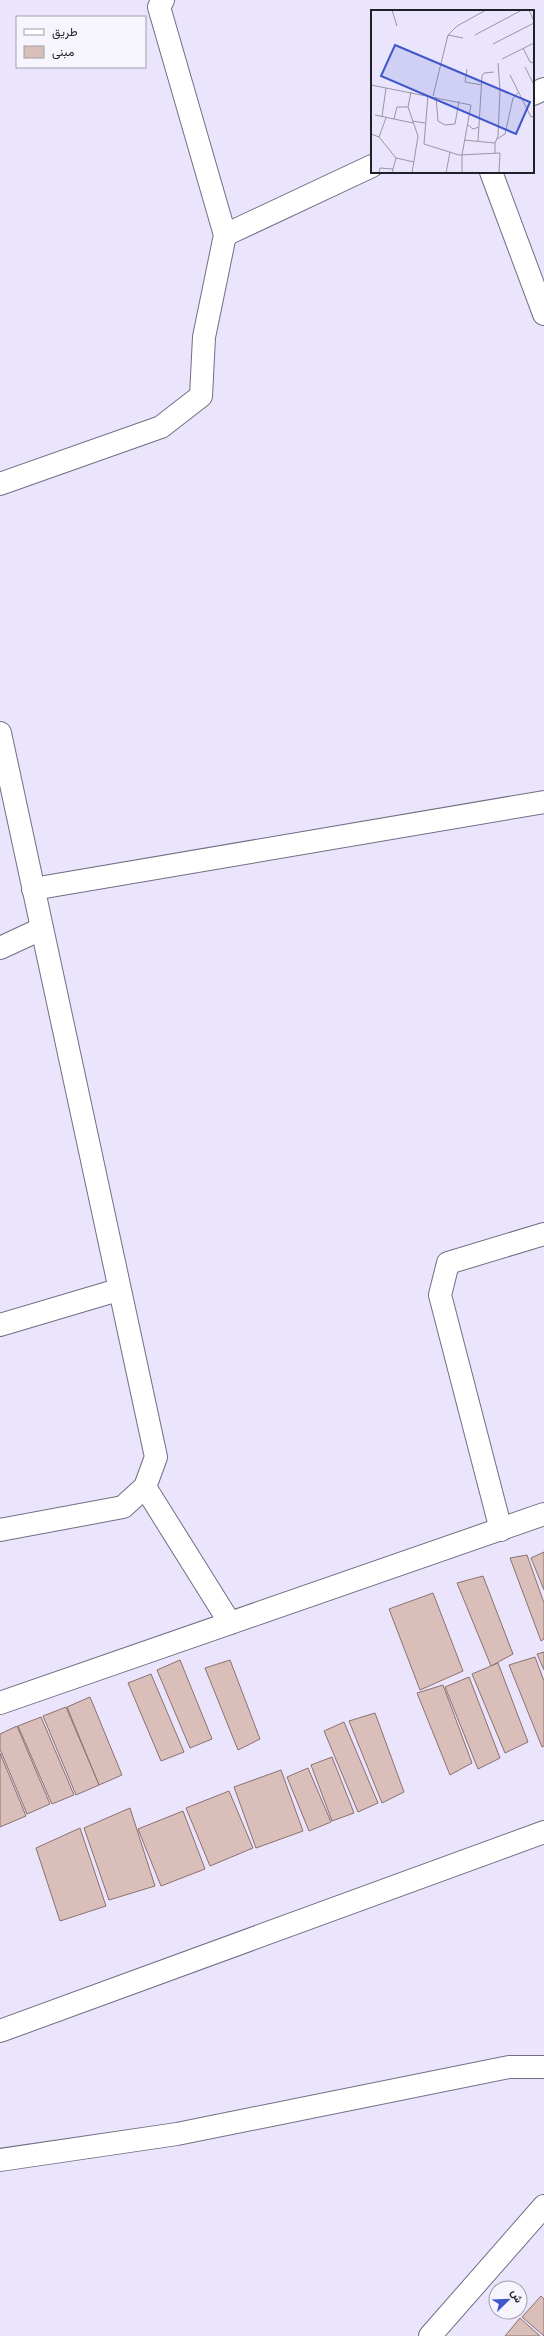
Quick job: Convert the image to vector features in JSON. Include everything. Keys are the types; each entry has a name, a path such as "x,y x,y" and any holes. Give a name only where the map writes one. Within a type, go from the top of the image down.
{"street":[{"path":"0,484 161,427 201,396 204,337 225,235 160,7 163,0"},
{"path":"534,94 544,89"},
{"path":"225,235 371,166"},
{"path":"491,173 544,314"},
{"path":"0,734 8,810 33,889 40,928 118,1290 156,1457 145,1487 123,1506 0,1530"},
{"path":"33,889 544,802"},
{"path":"0,948 40,928"},
{"path":"501,1530 440,1295 448,1263 544,1234"},
{"path":"0,1325 118,1290"},
{"path":"145,1487 230,1623"},
{"path":"0,1703 544,1514"},
{"path":"0,2031 544,1832"},
{"path":"0,2160 177,2134 509,2067 544,2067"},
{"path":"430,2336 544,2206"}],"building":[{"path":"544,1552 544,1590 531,1558"},
{"path":"527,1555 544,1603 544,1639 541,1641 510,1558"},
{"path":"483,1576 513,1654 491,1666 457,1583"},
{"path":"433,1593 463,1671 420,1690 389,1609"},
{"path":"544,1652 544,1670 537,1654"},
{"path":"535,1657 544,1681 544,1746 542,1747 509,1665"},
{"path":"180,1660 212,1739 190,1748 157,1670"},
{"path":"230,1660 260,1739 238,1750 205,1668"},
{"path":"498,1663 528,1742 505,1753 472,1674"},
{"path":"151,1674 184,1752 161,1761 128,1683"},
{"path":"469,1677 500,1758 478,1769 445,1687"},
{"path":"443,1685 472,1763 450,1775 417,1693"},
{"path":"90,1697 122,1775 99,1785 67,1707"},
{"path":"66,1707 99,1785 76,1795 43,1716"},
{"path":"375,1713 404,1792 382,1803 349,1721"},
{"path":"41,1717 74,1795 52,1804 18,1726"},
{"path":"344,1722 378,1803 358,1812 324,1731"},
{"path":"17,1726 50,1804 27,1814 0,1749 0,1734"},
{"path":"0,1753 26,1816 0,1827"},
{"path":"332,1757 354,1813 332,1821 311,1765"},
{"path":"308,1768 331,1822 309,1831 287,1777"},
{"path":"281,1770 303,1831 256,1848 234,1787"},
{"path":"229,1791 253,1848 210,1866 186,1808"},
{"path":"130,1808 155,1886 109,1900 84,1828"},
{"path":"183,1811 205,1869 161,1886 138,1829"},
{"path":"80,1828 106,1906 60,1921 36,1848"},
{"path":"541,2296 544,2299 544,2336 525,2320 528,2320 528,2310"},
{"path":"518,2320 522,2320 540,2336 505,2336"}]}
